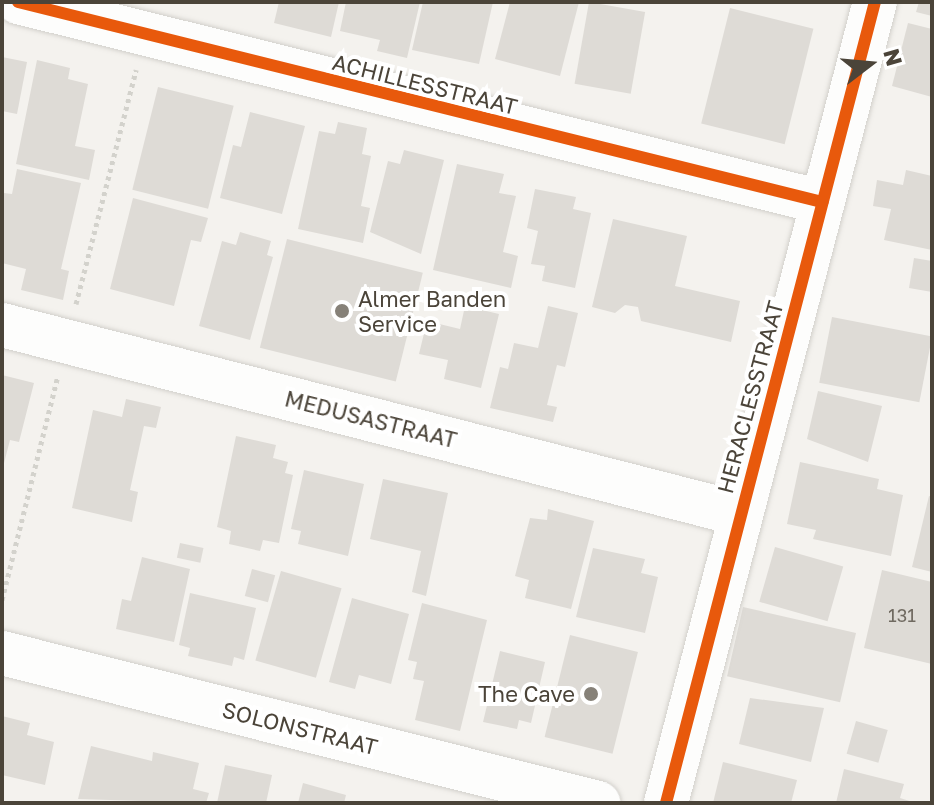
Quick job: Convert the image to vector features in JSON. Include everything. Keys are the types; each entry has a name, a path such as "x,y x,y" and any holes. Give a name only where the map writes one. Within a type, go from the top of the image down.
{"street":[{"name":"ACHILLESSTRAAT","path":"18,2 822,202"},
{"name":"HERACLESSTRAAT","path":"666,803 875,2"},
{"name":"MEDUSASTRAAT","path":"2,325 740,514"},
{"name":"SOLONSTRAAT","path":"2,653 598,803"}],"path":[{"path":"2,600 145,35"}],"building":[{"path":"279,2 339,2 331,37 274,23"},
{"path":"346,2 420,2 407,58 377,51 380,40 340,31"},
{"path":"423,2 493,2 479,64 412,50"},
{"path":"510,2 579,2 560,76 495,59"},
{"path":"589,2 645,12 631,94 575,84"},
{"path":"919,2 932,2 932,16 916,12"},
{"path":"730,8 813,29 785,144 701,123"},
{"path":"908,23 932,29 932,97 892,86"},
{"path":"2,57 27,62 17,114 2,111"},
{"path":"37,60 70,68 68,79 88,84 75,146 95,150 89,180 16,164"},
{"path":"158,87 234,106 208,209 132,190"},
{"path":"250,112 305,126 282,214 220,198 233,145 241,147"},
{"path":"338,122 367,128 362,154 371,156 361,206 370,208 363,243 298,229 319,131 335,134"},
{"path":"404,150 444,160 421,254 370,232 388,161 400,164"},
{"path":"457,164 504,174 499,193 516,196 503,252 518,256 511,288 433,270"},
{"path":"17,169 81,183 61,269 69,271 63,300 21,290 26,269 2,263 2,201 4,193 12,194"},
{"path":"906,170 932,176 932,250 884,240 891,209 873,206 877,180 903,185"},
{"path":"535,189 576,197 573,209 591,213 575,288 542,281 545,266 531,264 538,231 527,228"},
{"path":"133,198 208,218 201,242 191,240 174,306 110,289"},
{"path":"613,219 687,236 675,286 740,301 731,342 641,321 638,307 625,305 615,313 592,307"},
{"path":"240,232 271,241 267,255 273,257 250,340 199,326 222,241 236,245"},
{"name":"Almer Banden Service","path":"287,239 423,273 396,382 260,348"},
{"path":"914,258 932,261 932,292 909,288"},
{"path":"465,306 499,314 481,388 444,379 448,360 419,354 427,321 460,329"},
{"path":"548,306 578,313 565,367 557,365 547,405 557,407 553,422 490,408 500,367 508,369 514,343 538,348"},
{"path":"832,317 932,336 919,402 819,383"},
{"path":"2,375 34,383 19,442 10,440 3,467"},
{"path":"818,391 882,406 868,462 807,439"},
{"path":"126,399 161,407 156,428 144,426 130,490 138,492 132,522 72,508 93,410 122,417"},
{"path":"236,436 276,445 273,458 288,462 285,473 293,475 279,543 263,540 260,551 229,544 231,531 217,527"},
{"path":"800,462 879,479 877,489 903,495 891,556 813,539 816,530 787,524"},
{"path":"304,470 364,484 348,556 298,544 301,531 291,529"},
{"path":"383,479 448,493 426,596 412,592 421,551 370,539"},
{"path":"929,496 932,497 932,572 912,567"},
{"path":"548,509 594,521 571,609 525,598 529,580 515,576 530,518 547,520"},
{"path":"180,543 203,548 200,563 177,558"},
{"path":"775,547 843,567 828,621 759,602"},
{"path":"593,548 645,559 641,573 658,577 645,633 576,617"},
{"path":"142,557 190,569 174,642 116,629 122,599 131,601"},
{"path":"252,569 275,575 268,602 245,596"},
{"path":"882,570 932,582 932,664 864,648"},
{"path":"281,571 342,588 316,678 255,660"},
{"path":"190,593 256,608 244,660 234,657 232,666 188,656 190,648 179,645"},
{"path":"352,598 409,614 391,684 359,675 355,689 329,682"},
{"path":"422,603 487,620 460,731 415,720 424,681 413,679 417,662 408,660"},
{"path":"743,607 856,633 840,702 727,676"},
{"name":"The Cave","path":"570,635 638,652 613,754 545,737"},
{"path":"500,651 545,662 531,723 519,720 517,729 483,722"},
{"path":"750,698 824,708 811,762 739,744"},
{"path":"2,716 30,723 27,735 54,742 45,785 2,775"},
{"path":"856,721 888,730 878,763 847,754"},
{"path":"91,746 152,761 153,752 199,763 193,789 209,793 206,803 78,799"},
{"path":"723,762 797,780 791,803 713,803"},
{"path":"225,765 272,775 266,803 217,803"},
{"path":"844,769 904,784 900,798 916,803 836,803"},
{"path":"303,783 346,795 344,803 298,803"}],"cycle path":[{"path":"18,2 822,202"},
{"path":"666,803 875,2"}],"place":[{"name":"Almer Banden Service","path":"342,311"},
{"name":"The Cave","path":"591,694"}]}
